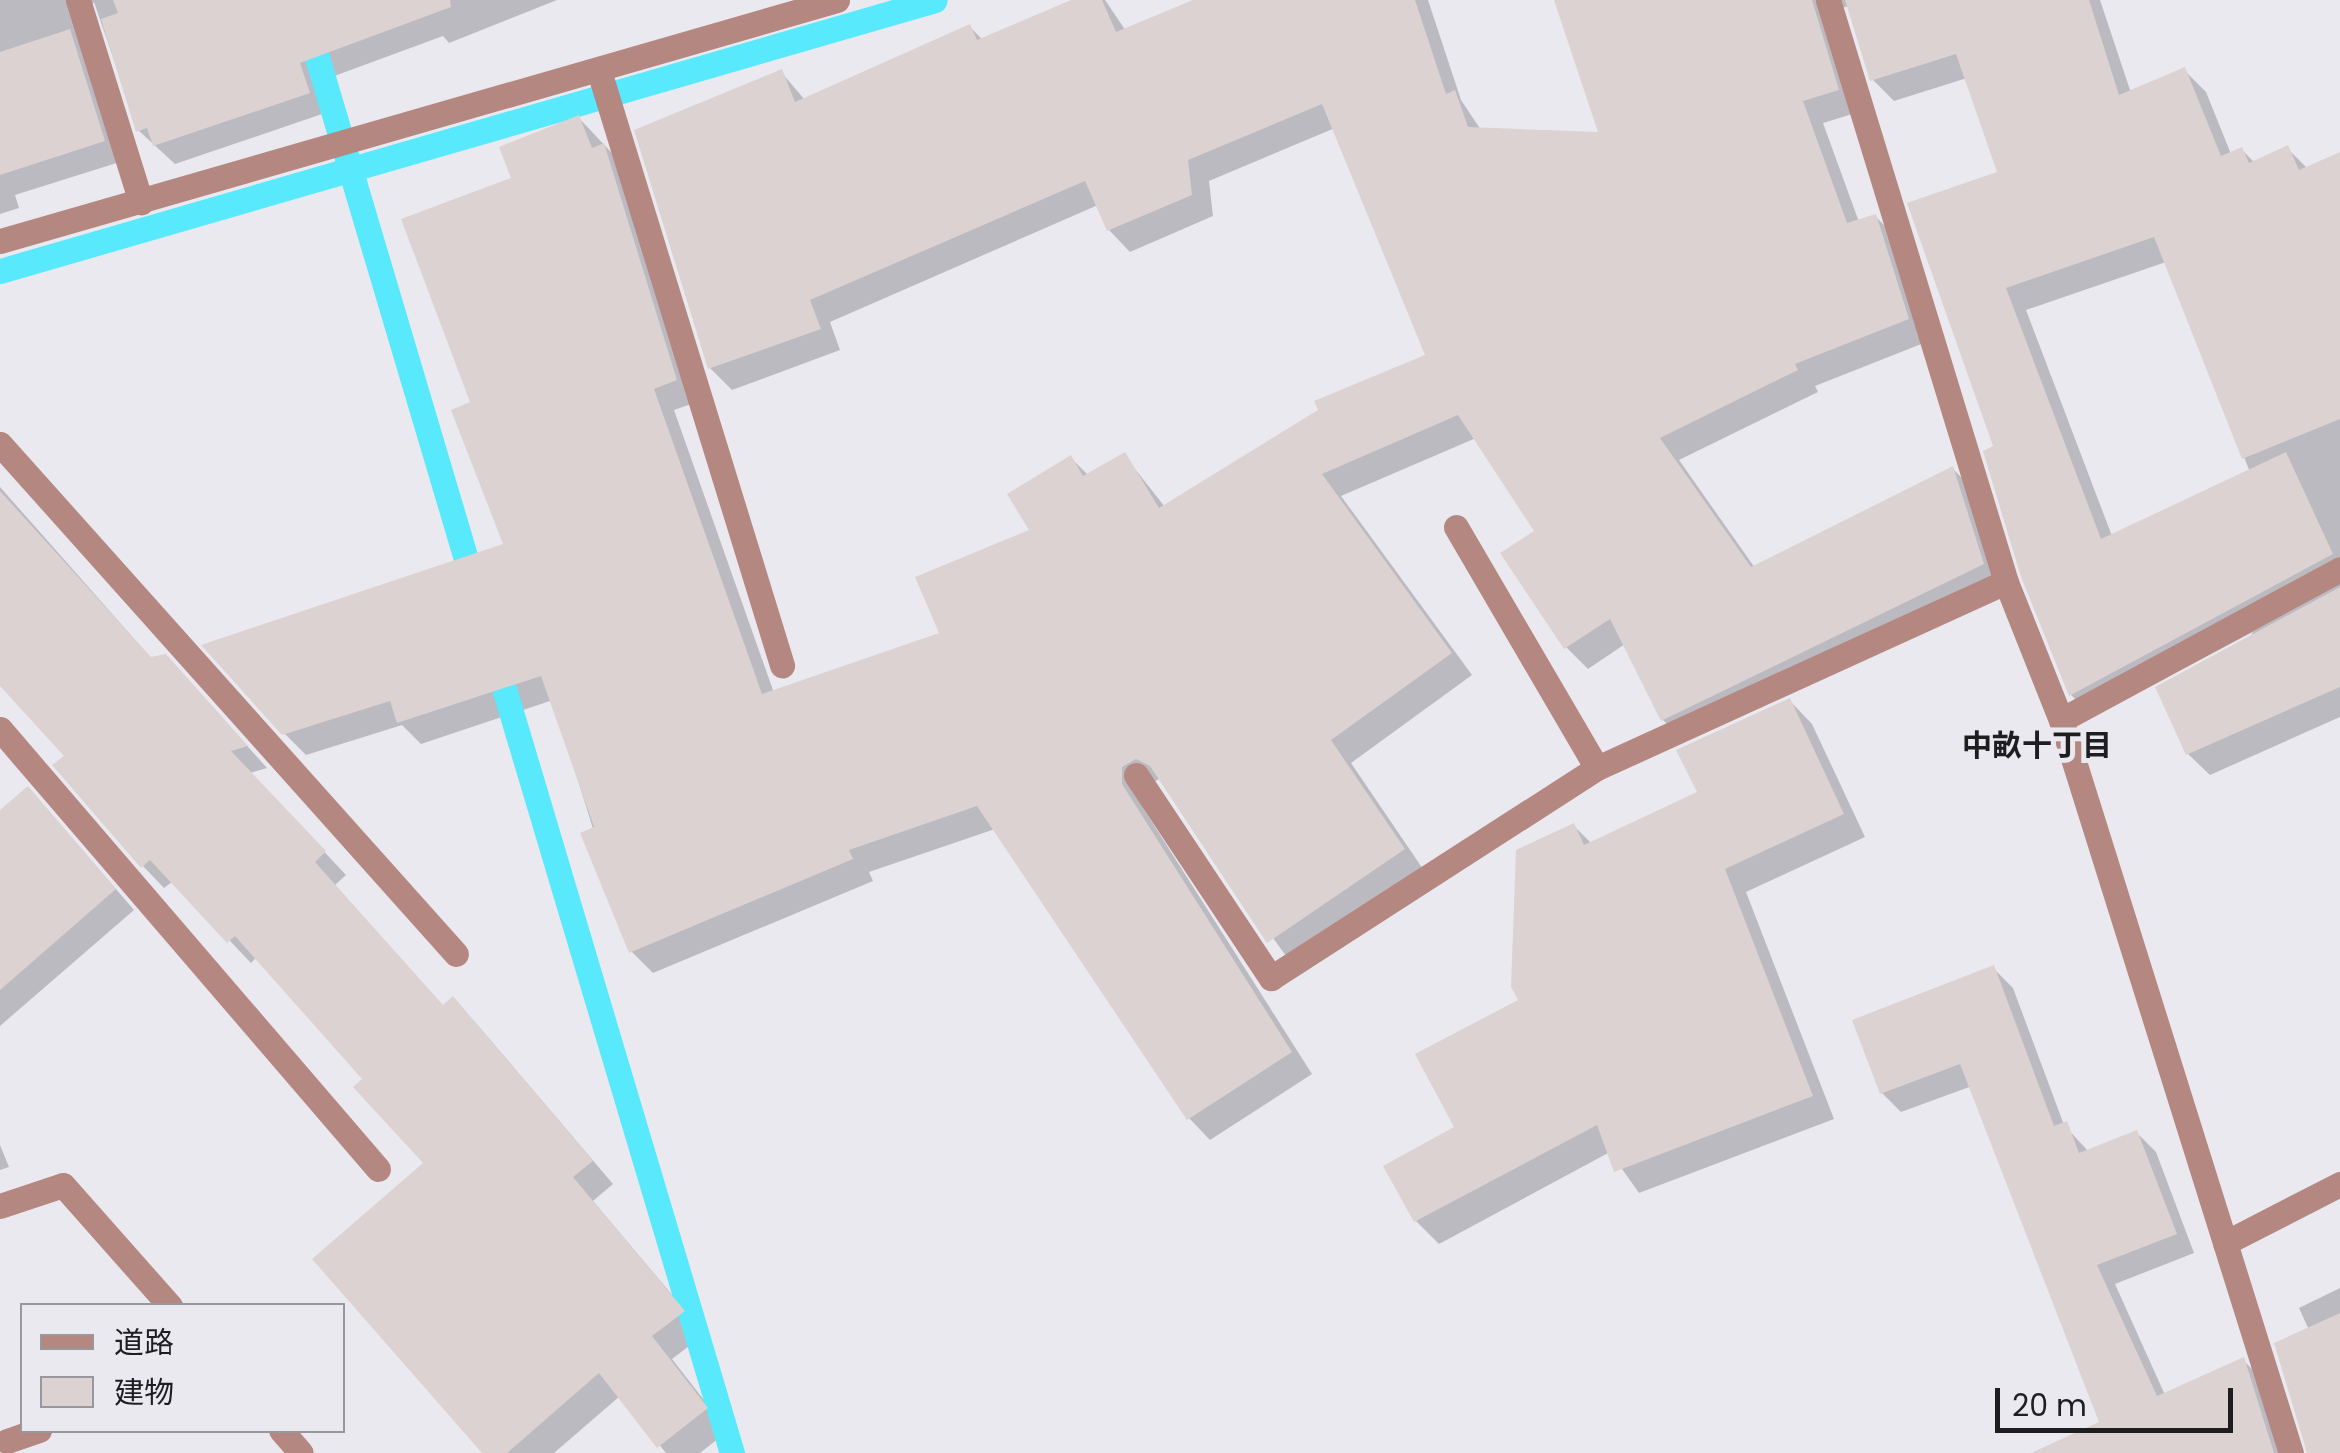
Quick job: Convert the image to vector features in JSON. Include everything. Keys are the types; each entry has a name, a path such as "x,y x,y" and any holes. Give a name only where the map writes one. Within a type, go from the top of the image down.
{"street":[{"path":"78,0 141,202"},
{"path":"0,241 356,142 605,91 837,0"},
{"path":"1828,0 2006,582 2061,720 2291,1453"},
{"path":"605,91 782,665"},
{"path":"0,444 456,954"},
{"path":"1456,526 1597,768"},
{"path":"2061,720 2340,570"},
{"path":"1136,775 1271,978 1597,768 2006,582"},
{"path":"0,729 378,1169"},
{"path":"2225,1242 2340,1184"},
{"path":"0,1206 63,1185 167,1303"},
{"path":"6,1441 30,1433"},
{"path":"284,1433 301,1453"}],"building":[{"path":"113,0 450,0 451,7 300,63 310,93 153,146 147,128 136,132 101,19 118,13"},
{"path":"1071,0 1102,0 1116,32 1193,0 1415,0 1446,94 1455,90 1468,127 1598,132 1554,0 1812,0 1839,90 1803,101 1847,223 1876,214 1909,319 1795,364 1798,370 1660,438 1751,567 1953,466 1984,564 1661,721 1610,619 1564,649 1500,553 1534,531 1458,415 1322,474 1452,653 1331,740 1405,849 1267,943 1150,766 1136,759 1122,767 1122,784 1292,1052 1187,1120 977,806 849,850 853,859 629,953 580,833 594,827 541,676 397,723 390,701 282,735 201,645 503,544 451,410 470,402 401,219 511,178 499,147 579,115 592,148 604,143 677,380 654,389 762,694 939,633 915,577 1029,530 1007,494 1071,455 1083,476 1125,452 1159,508 1318,410 1314,401 1425,355 1322,104 1188,160 1192,195 1107,231 1085,181 810,300 821,329 708,369 634,130 782,69 795,102 970,24 977,40"},
{"path":"1845,0 2089,0 2119,95 2185,67 2221,156 2242,147 2249,163 2288,145 2299,170 2340,152 2340,419 2242,459 2154,237 2006,288 2101,539 2286,452 2333,554 2069,696 2021,577 1983,451 1993,446 1907,203 1997,172 1956,54 1870,81"},
{"path":"70,29 105,141 0,175 0,52"},
{"path":"0,491 151,657 166,654 248,746 231,751 326,851 315,862 443,1005 453,996 593,1161 573,1177 685,1311 652,1336 708,1408 657,1448 599,1373 507,1453 482,1453 312,1259 423,1163 353,1087 362,1079 235,936 227,943 150,860 141,868 52,765 64,756 0,686"},
{"path":"2340,587 2340,687 2186,755 2155,687"},
{"path":"1790,698 1844,814 1725,869 1813,1096 1614,1172 1597,1125 1414,1222 1383,1166 1454,1127 1415,1054 1518,1000 1511,987 1516,850 1574,823 1584,845 1697,792 1676,750"},
{"path":"28,786 116,889 0,990 0,810"},
{"path":"1994,965 2054,1126 2067,1121 2079,1153 2137,1130 2177,1234 2097,1265 2157,1396 2244,1357 2274,1453 2031,1453 2099,1422 1960,1064 1880,1094 1852,1020"},
{"path":"2340,1313 2340,1453 2307,1453 2274,1343"}],"waterway":[{"path":"300,0 474,586"},
{"path":"0,271 935,0"},
{"path":"495,658 732,1453"}],"district":[{"name":"中畝十丁目","path":"2037,746"}]}
